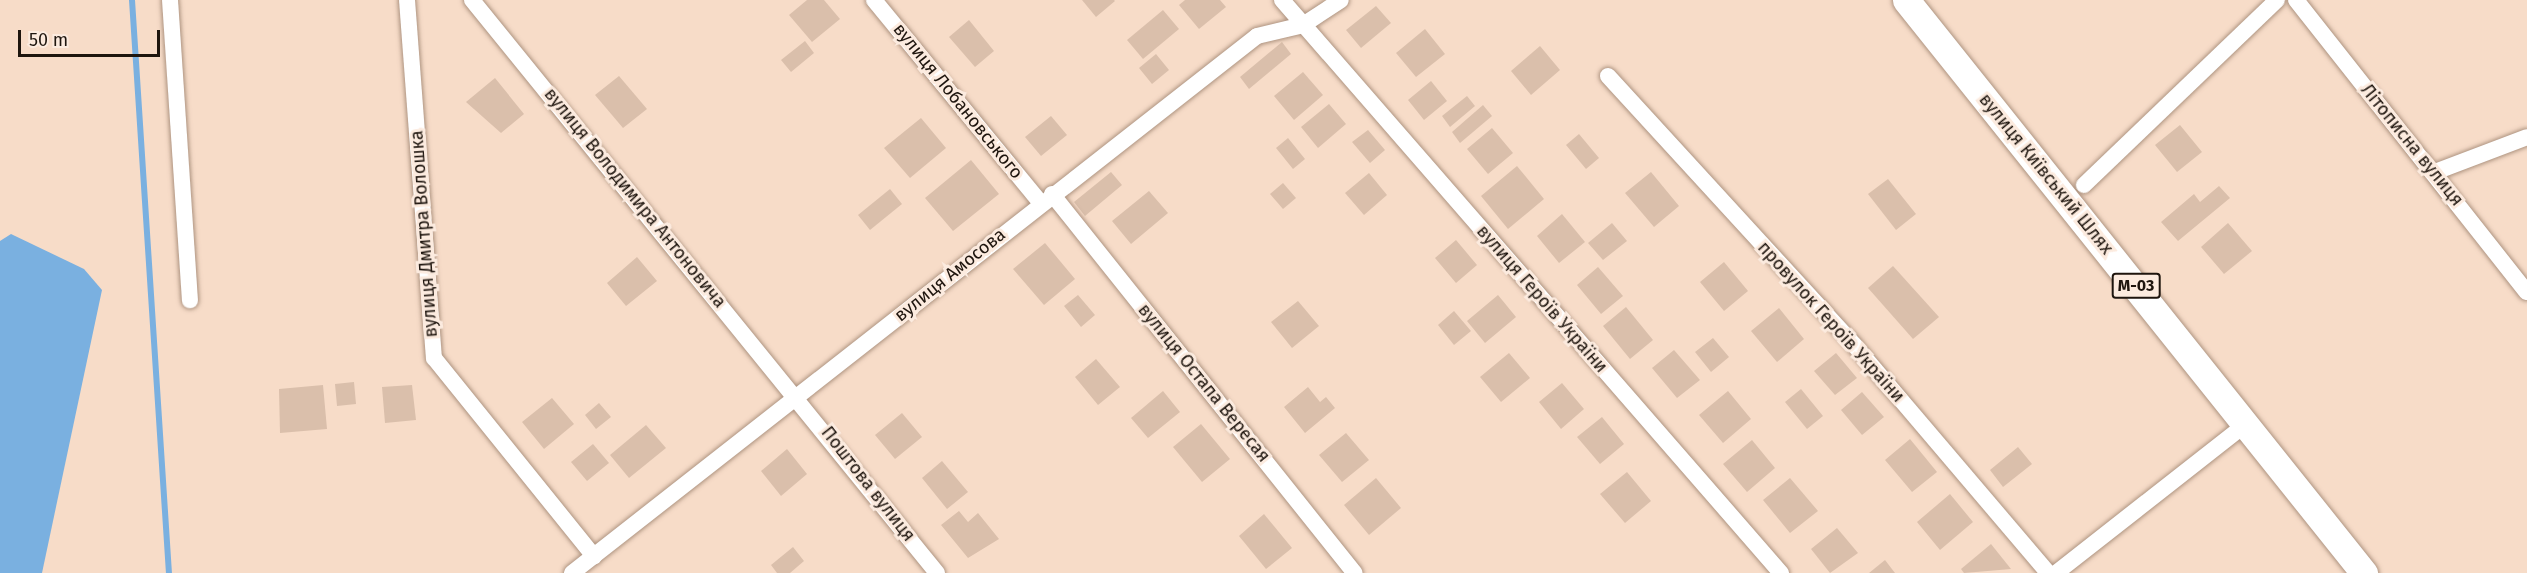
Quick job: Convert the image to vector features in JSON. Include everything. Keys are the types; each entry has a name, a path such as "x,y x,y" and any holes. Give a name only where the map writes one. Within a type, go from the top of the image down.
{"highway":[{"name":"вулиця Київський Шлях","path":"1911,2 2364,573"}],"street":[{"path":"170,0 190,300"},
{"name":"вулиця Дмитра Волошка","path":"407,0 434,358 594,556"},
{"name":"вулиця Володимира Антоновича","path":"472,0 798,396"},
{"name":"вулиця Лобановського","path":"874,0 1046,198"},
{"name":"вулиця Героїв України","path":"1282,0 1781,573"},
{"name":"вулиця Амосова","path":"572,573 1046,198 1257,36 1303,25 1341,0"},
{"path":"2084,186 2277,0"},
{"name":"Літописна вулиця","path":"2296,0 2435,172 2527,292"},
{"name":"провулок Героїв України","path":"1608,76 1856,346 2048,573"},
{"path":"2435,172 2527,137"},
{"name":"вулиця Остапа Вересая","path":"1046,198 1355,573"},
{"name":"Поштова вулиця","path":"798,396 938,573"},
{"path":"2056,573 2246,424"}],"water":[{"path":"11,234 84,269 102,290 42,573 0,573 0,241"}],"building":[{"path":"807,0 824,0 840,19 812,42 789,15"},
{"path":"1082,0 1114,0 1115,1 1096,17"},
{"path":"1185,0 1220,0 1226,7 1199,29 1179,5"},
{"path":"1376,6 1391,23 1361,48 1346,30"},
{"path":"1163,10 1179,29 1143,59 1127,40"},
{"path":"969,20 994,51 975,67 949,37"},
{"path":"1425,29 1445,54 1416,77 1396,53"},
{"path":"805,41 814,53 791,72 781,60"},
{"path":"1282,42 1291,54 1249,89 1240,77"},
{"path":"1540,46 1560,70 1531,95 1511,71"},
{"path":"1156,54 1169,70 1152,84 1139,68"},
{"path":"1303,72 1323,95 1294,120 1274,96"},
{"path":"619,76 647,109 623,128 595,95"},
{"path":"495,78 524,114 501,133 466,102"},
{"path":"1431,81 1447,101 1424,120 1408,100"},
{"path":"1467,96 1475,106 1450,127 1442,116"},
{"path":"1329,104 1346,124 1318,148 1301,127"},
{"path":"1483,105 1492,116 1460,143 1452,132"},
{"path":"1051,116 1067,135 1041,156 1025,137"},
{"path":"921,118 946,148 910,178 884,148"},
{"path":"2180,125 2202,152 2177,172 2155,145"},
{"path":"1492,128 1513,153 1488,174 1467,149"},
{"path":"1368,130 1385,150 1370,163 1352,142"},
{"path":"1579,134 1599,158 1586,169 1566,145"},
{"path":"1288,138 1305,159 1293,169 1276,148"},
{"path":"971,160 999,194 953,231 925,198"},
{"path":"1517,166 1544,199 1508,229 1481,196"},
{"path":"1111,172 1122,185 1085,216 1074,202"},
{"path":"1651,172 1679,206 1654,227 1625,193"},
{"path":"1369,173 1387,195 1364,215 1345,193"},
{"path":"1888,179 1916,214 1896,230 1868,194"},
{"path":"1283,183 1296,198 1283,209 1270,194"},
{"path":"2219,186 2230,198 2178,241 2161,222 2194,194 2200,202"},
{"path":"890,189 902,204 870,230 858,215"},
{"path":"1149,191 1168,213 1131,244 1112,221"},
{"path":"1562,214 1585,242 1559,263 1537,236"},
{"path":"1612,223 1627,241 1603,260 1588,243"},
{"path":"2228,223 2252,251 2224,274 2201,247"},
{"path":"1456,240 1477,265 1456,283 1435,258"},
{"path":"1045,243 1075,279 1044,305 1013,269"},
{"path":"637,257 657,281 626,306 607,283"},
{"path":"1724,262 1748,291 1724,311 1700,282"},
{"path":"1893,266 1939,317 1913,339 1868,288"},
{"path":"1598,267 1623,296 1601,314 1577,285"},
{"path":"1078,295 1095,315 1081,327 1064,306"},
{"path":"1498,295 1516,317 1485,343 1467,321"},
{"path":"1298,301 1319,326 1292,348 1271,322"},
{"path":"1626,307 1653,340 1630,359 1603,326"},
{"path":"1779,308 1804,339 1777,362 1751,331"},
{"path":"1454,311 1471,331 1454,345 1438,325"},
{"path":"1713,338 1729,357 1711,372 1695,352"},
{"path":"1674,350 1700,380 1677,398 1652,368"},
{"path":"1509,353 1530,378 1501,402 1480,377"},
{"path":"1836,353 1857,378 1835,395 1814,371"},
{"path":"1096,359 1120,387 1098,405 1075,377"},
{"path":"354,382 356,404 337,406 335,384"},
{"path":"1562,383 1584,409 1561,429 1539,402"},
{"path":"323,385 327,429 280,433 279,389"},
{"path":"412,385 416,420 385,423 382,387"},
{"path":"1308,387 1320,402 1326,397 1335,408 1305,433 1284,407"},
{"path":"1801,389 1823,416 1807,429 1785,402"},
{"path":"1163,391 1180,412 1148,438 1131,418"},
{"path":"1728,391 1751,419 1723,443 1699,415"},
{"path":"1862,392 1884,417 1862,435 1841,410"},
{"path":"552,398 574,424 544,449 522,422"},
{"path":"599,403 611,417 596,429 585,415"},
{"path":"902,413 922,437 895,459 875,435"},
{"path":"1602,417 1624,444 1600,464 1577,437"},
{"path":"1201,424 1230,459 1202,482 1173,447"},
{"path":"646,425 666,448 629,478 610,455"},
{"path":"1346,433 1369,460 1342,482 1319,455"},
{"path":"1910,439 1937,472 1912,492 1885,460"},
{"path":"1752,440 1775,468 1747,492 1723,464"},
{"path":"593,444 609,463 587,481 571,462"},
{"path":"2018,447 2032,464 2003,487 1990,470"},
{"path":"787,449 807,474 781,496 761,471"},
{"path":"942,461 968,492 947,509 922,478"},
{"path":"1627,472 1651,501 1625,523 1600,494"},
{"path":"1376,478 1401,508 1369,535 1344,505"},
{"path":"1790,478 1818,511 1790,533 1763,500"},
{"path":"1950,494 1973,522 1940,550 1917,522"},
{"path":"959,511 968,522 978,513 999,539 968,558 941,525"},
{"path":"1264,514 1292,548 1266,569 1239,536"},
{"path":"1837,528 1858,553 1830,573 1811,549"},
{"path":"1991,544 2011,569 1964,573 1961,569"},
{"path":"793,547 804,561 790,573 777,573 771,565"},
{"path":"1885,560 1895,573 1869,573"}],"waterway":[{"path":"132,0 169,573"}]}
